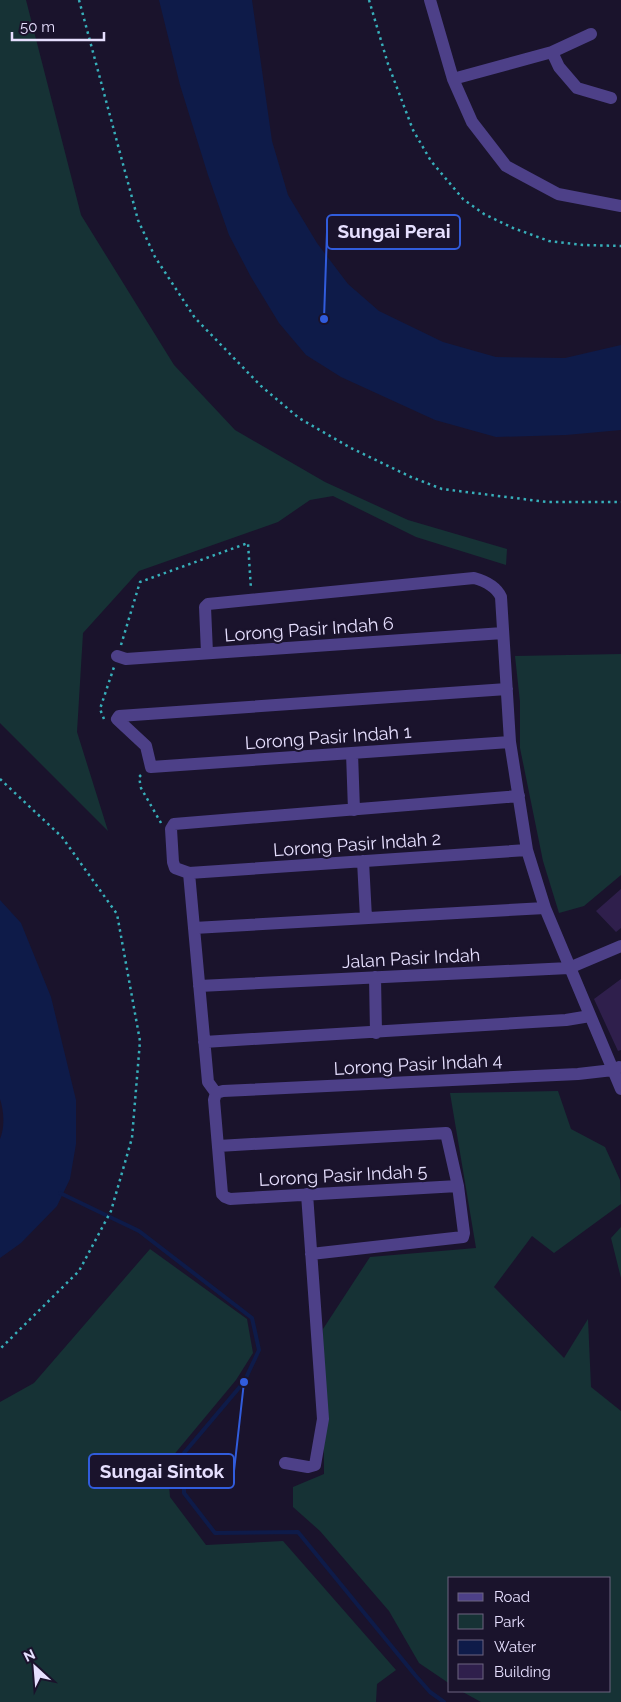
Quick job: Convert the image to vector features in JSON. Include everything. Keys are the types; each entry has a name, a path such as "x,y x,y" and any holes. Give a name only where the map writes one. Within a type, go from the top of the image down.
{"street":[{"path":"430,0 453,79 472,122 506,166 558,194 621,206"},
{"path":"453,79 552,52 591,34"},
{"path":"552,52 559,67 577,88 611,98"},
{"path":"207,653 205,607 208,604 474,578 482,580 497,589 501,597 510,742 527,850 545,908 590,1016 617,1068 621,1089"},
{"name":"Lorong Pasir Indah 6","path":"117,656 126,659 503,632"},
{"path":"149,766 146,746 117,718 119,716 507,689"},
{"name":"Lorong Pasir Indah 1","path":"149,766 510,742"},
{"path":"352,753 354,810"},
{"path":"311,1254 463,1237 458,1186 446,1134 218,1146 214,1100 216,1094 208,1082 189,873 175,868 170,828 174,824 519,796"},
{"name":"Lorong Pasir Indah 2","path":"189,873 527,850"},
{"path":"363,861 366,918"},
{"path":"194,928 545,908"},
{"name":"Jalan Pasir Indah","path":"199,986 569,968 621,946"},
{"path":"375,977 376,1032"},
{"path":"204,1042 566,1020 590,1016"},
{"name":"Lorong Pasir Indah 4","path":"216,1094 223,1090 578,1074 617,1068"},
{"name":"Lorong Pasir Indah 5","path":"218,1146 222,1194 230,1198 458,1186"},
{"path":"285,1464 308,1467 315,1465 324,1419 307,1194"}],"path":[{"path":"80,0 138,220 155,257 195,318 260,386 299,418 351,448 411,477 442,489 547,502 621,502"},
{"path":"369,0 388,64 413,130 431,161 462,199 484,214 513,228 549,241 583,246 621,246"},
{"path":"117,718 106,723 100,709 140,582 248,543 252,601"},
{"path":"149,766 139,777 141,788 162,824 170,828"},
{"path":"0,780 62,837 116,914 140,1041 132,1138 111,1211 79,1271 0,1349"}],"green space":[{"path":"0,0 26,0 81,215 174,365 235,430 325,482 408,520 507,549 506,565 416,537 333,496 310,500 278,522 139,571 83,633 77,732 108,831 0,723"},
{"path":"621,654 621,875 584,906 559,913 543,861 520,748 520,702 515,656"},
{"path":"558,1091 571,1129 605,1147 620,1180 621,1204 554,1253 532,1236 494,1287 564,1358 588,1319 591,1387 621,1411 621,1702 481,1702 463,1692 611,1692 611,1577 448,1577 448,1683 419,1663 389,1611 320,1531 293,1507 293,1487 324,1474 323,1329 370,1257 476,1248 450,1093"},
{"path":"621,1227 621,1278 611,1238"},
{"path":"150,1249 247,1319 253,1353 236,1380 167,1463 170,1497 206,1545 283,1541 396,1670 377,1684 376,1702 0,1702 0,1402 34,1383"}],"water":[{"path":"159,0 252,0 272,141 288,195 317,243 348,284 379,311 443,342 496,357 565,358 621,345 621,430 566,435 496,437 435,420 341,377 306,355 279,323 251,277 229,235 180,85"},
{"path":"0,900 21,923 51,997 76,1100 76,1144 70,1179 57,1206 21,1243 0,1258 0,1139 3,1119 0,1099"}],"building":[{"path":"621,889 621,928 616,932 596,911"},
{"path":"621,979 621,1050 618,1051 594,999"}],"waterway":[{"path":"60,1193 139,1231 252,1318 259,1350 244,1382 184,1453 184,1493 215,1533 298,1532 415,1675 430,1692 444,1702"}],"place":[{"name":"Sungai Perai","path":"324,319"},
{"name":"Sungai Sintok","path":"244,1382"}]}
